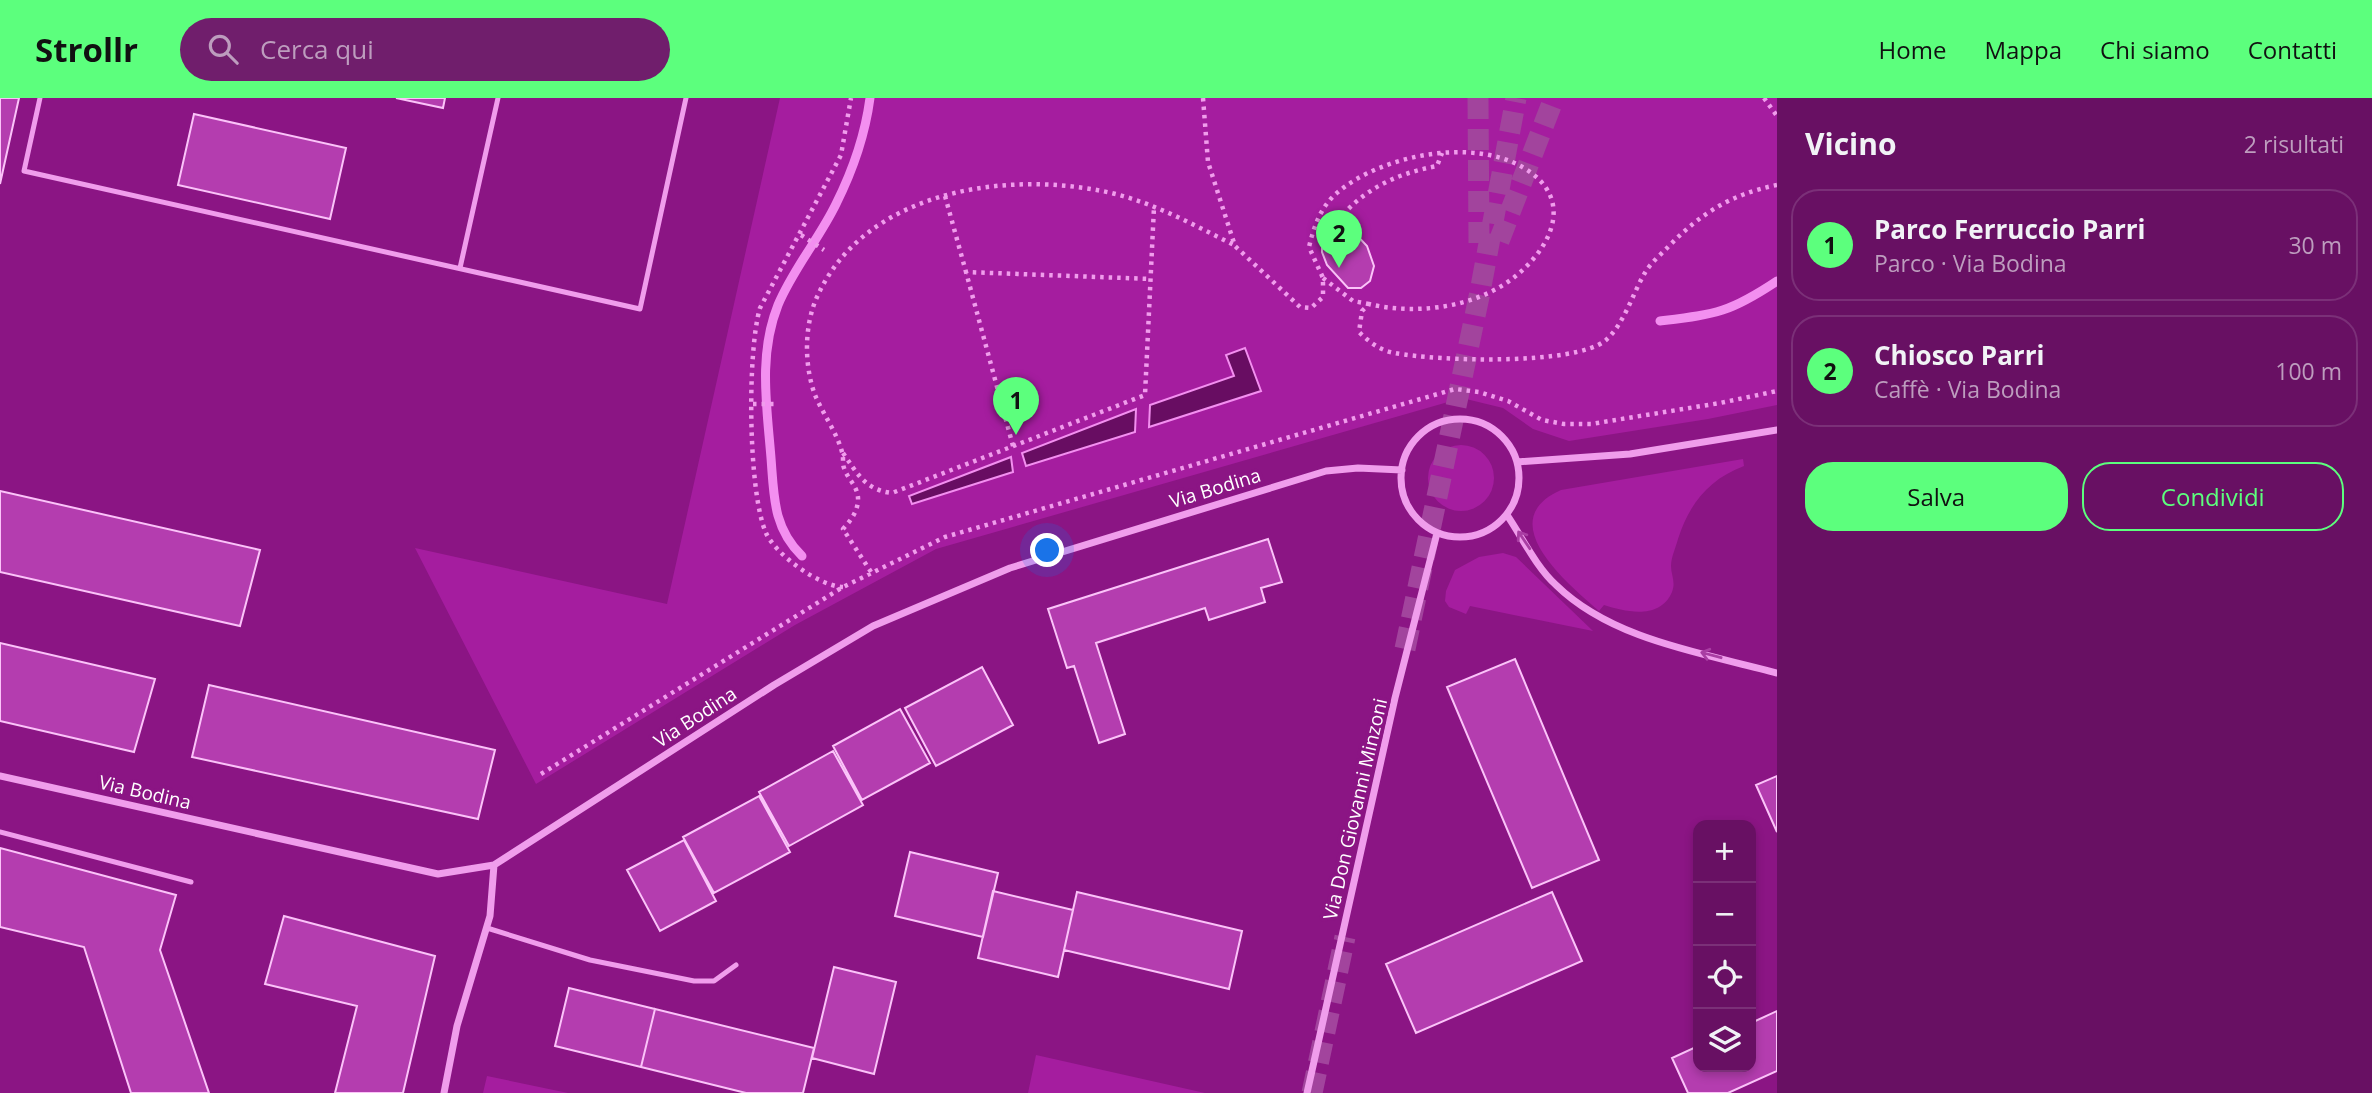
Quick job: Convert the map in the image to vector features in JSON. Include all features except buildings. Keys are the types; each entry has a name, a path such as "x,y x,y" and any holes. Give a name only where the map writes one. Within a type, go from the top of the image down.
{"street":[{"path":"1456,420 1483,424 1498,433 1517,462 1518,490 1507,515 1493,528 1475,536 1456,537 1437,533 1421,522 1408,507 1402,488 1402,470 1407,453 1417,438 1431,427 1456,420"},
{"path":"1517,462 1630,454 1777,430"},
{"name":"Via Bodina","path":"0,776 438,874 494,865 774,685 885,621 1010,568 1255,491 1326,471 1358,468 1402,470"},
{"path":"1507,515 1554,584 1592,615 1672,644 1777,673"},
{"name":"Via Don Giovanni Minzoni","path":"1307,1093 1395,698 1437,533"},
{"path":"444,1093 457,1026 487,928 494,865"}],"lane":[{"path":"40,98 24,171 640,309 686,98"},
{"path":"460,268 498,98"},
{"path":"0,832 191,882"},
{"path":"487,928 590,960 694,981 714,981 736,965"}],"path":[{"path":"843,587 833,586 796,565 768,537 760,517 752,404 755,324 777,275 801,235 841,155 851,98"},
{"path":"1203,98 1208,162 1235,246"},
{"path":"1764,98 1777,116"},
{"path":"1154,207 1145,395 892,493 876,491 864,482 842,452 815,394 808,367 808,328 816,298 832,270 858,239 891,216 945,196 1053,183 1105,191 1154,207 1235,246 1300,307 1311,308 1323,297 1322,278 1310,247 1321,213 1337,193 1386,164 1442,153 1467,152 1507,161 1524,168 1542,183 1554,215 1552,230 1544,248 1530,266 1486,295 1429,308 1369,304 1353,301 1322,278"},
{"path":"1332,228 1357,200 1377,184 1410,171 1437,166 1442,153"},
{"path":"1369,304 1362,311 1359,332 1370,343 1393,353 1446,358 1545,357 1582,351 1604,341 1613,332 1648,268 1686,228 1715,206 1749,190 1777,185"},
{"path":"945,196 1013,446"},
{"path":"801,235 824,250"},
{"path":"966,272 1151,279"},
{"path":"752,404 776,404"},
{"path":"842,452 844,470 855,485 858,501 853,517 844,529 872,572"},
{"path":"541,774 713,666"}],"shaded area":[{"path":"780,98 1777,98 1777,405 1569,441 1533,429 1503,408 1462,398 936,549 795,625 536,784 415,548 667,604"},
{"path":"1245,348 1261,391 1149,427 1150,405 1234,376 1226,355"},
{"path":"1136,409 1135,432 1026,466 1022,453"},
{"path":"1455,445 1467,445 1479,450 1489,460 1494,478 1492,491 1479,506 1467,511 1455,511 1443,506 1433,496 1428,484 1428,472 1433,460 1443,450"},
{"path":"1011,457 1013,472 912,504 909,496"},
{"path":"1743,459 1744,466 1720,478 1694,504 1673,556 1672,592 1667,601 1651,610 1622,610 1604,605 1599,611 1555,569 1542,552 1534,535 1533,518 1541,503 1561,490"},
{"path":"1503,553 1516,557 1593,631 1470,606 1466,614 1449,607 1445,601 1446,591 1455,570 1479,557"},
{"path":"1036,1055 1205,1093 1028,1093"},
{"path":"487,1076 568,1093 483,1093"}],"waterway":[{"path":"802,556 785,534 774,498 766,400 768,343 784,292 829,217 848,178 862,139 870,98"},
{"path":"1660,321 1734,306 1777,281"}],"tunnel":[{"path":"1478,98 1479,244"},
{"path":"1405,649 1480,292 1516,98"},
{"path":"1499,241 1554,98"},
{"path":"1312,1093 1345,937"}],"place":[{"name":"Chiosco Parri","path":"1339,268"},
{"name":"Parco Ferruccio Parri","path":"1016,435"}]}
